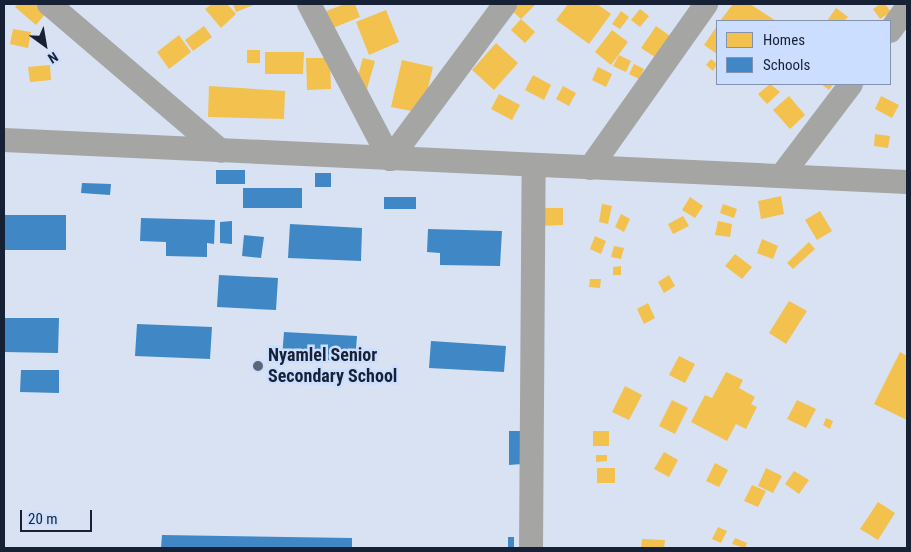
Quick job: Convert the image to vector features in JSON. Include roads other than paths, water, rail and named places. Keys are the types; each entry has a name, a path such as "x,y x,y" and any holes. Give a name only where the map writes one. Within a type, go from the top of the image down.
{"street":[{"path":"49,4 221,151"},
{"path":"308,4 390,159"},
{"path":"390,159 505,4"},
{"path":"590,168 706,4"},
{"path":"891,31 907,8"},
{"path":"782,175 850,85"},
{"path":"4,140 907,182"},
{"path":"531,548 534,165"}],"place":[{"name":"Nyamlel Senior Secondary School","path":"258,366"}]}
